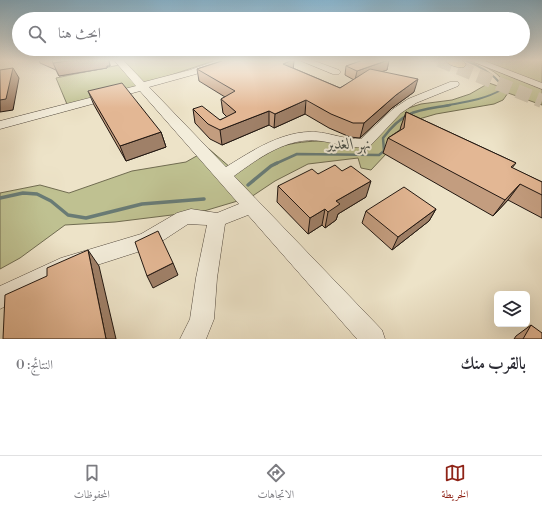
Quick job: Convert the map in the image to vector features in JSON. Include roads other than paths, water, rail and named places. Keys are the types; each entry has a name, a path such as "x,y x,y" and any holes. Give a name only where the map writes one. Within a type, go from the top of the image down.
{"street":[{"path":"133,76 373,339"},
{"path":"0,125 179,76"},
{"path":"515,76 542,86"},
{"path":"223,176 256,154 290,140 310,136 365,143 397,111 412,101 454,84"},
{"path":"0,298 61,268 146,241 157,236 183,218 201,217 217,220 251,207"},
{"path":"192,339 199,330 203,320 205,309 205,288 217,220"}],"waterway":[{"name":"نهر الغدير","path":"444,106 466,102 501,90 501,84 493,76"},
{"name":"نهر الغدير","path":"444,106 450,105"},
{"name":"نهر الغدير","path":"275,164 297,154 379,155 384,151 383,138 398,121 405,116 420,110 444,106"},
{"name":"نهر الغدير","path":"248,185 275,164"},
{"name":"نهر الغدير","path":"0,198 23,193 37,194 51,201 68,215 86,218 142,204 204,199"}],"tunnel":[{"path":"479,76 542,101"}]}
